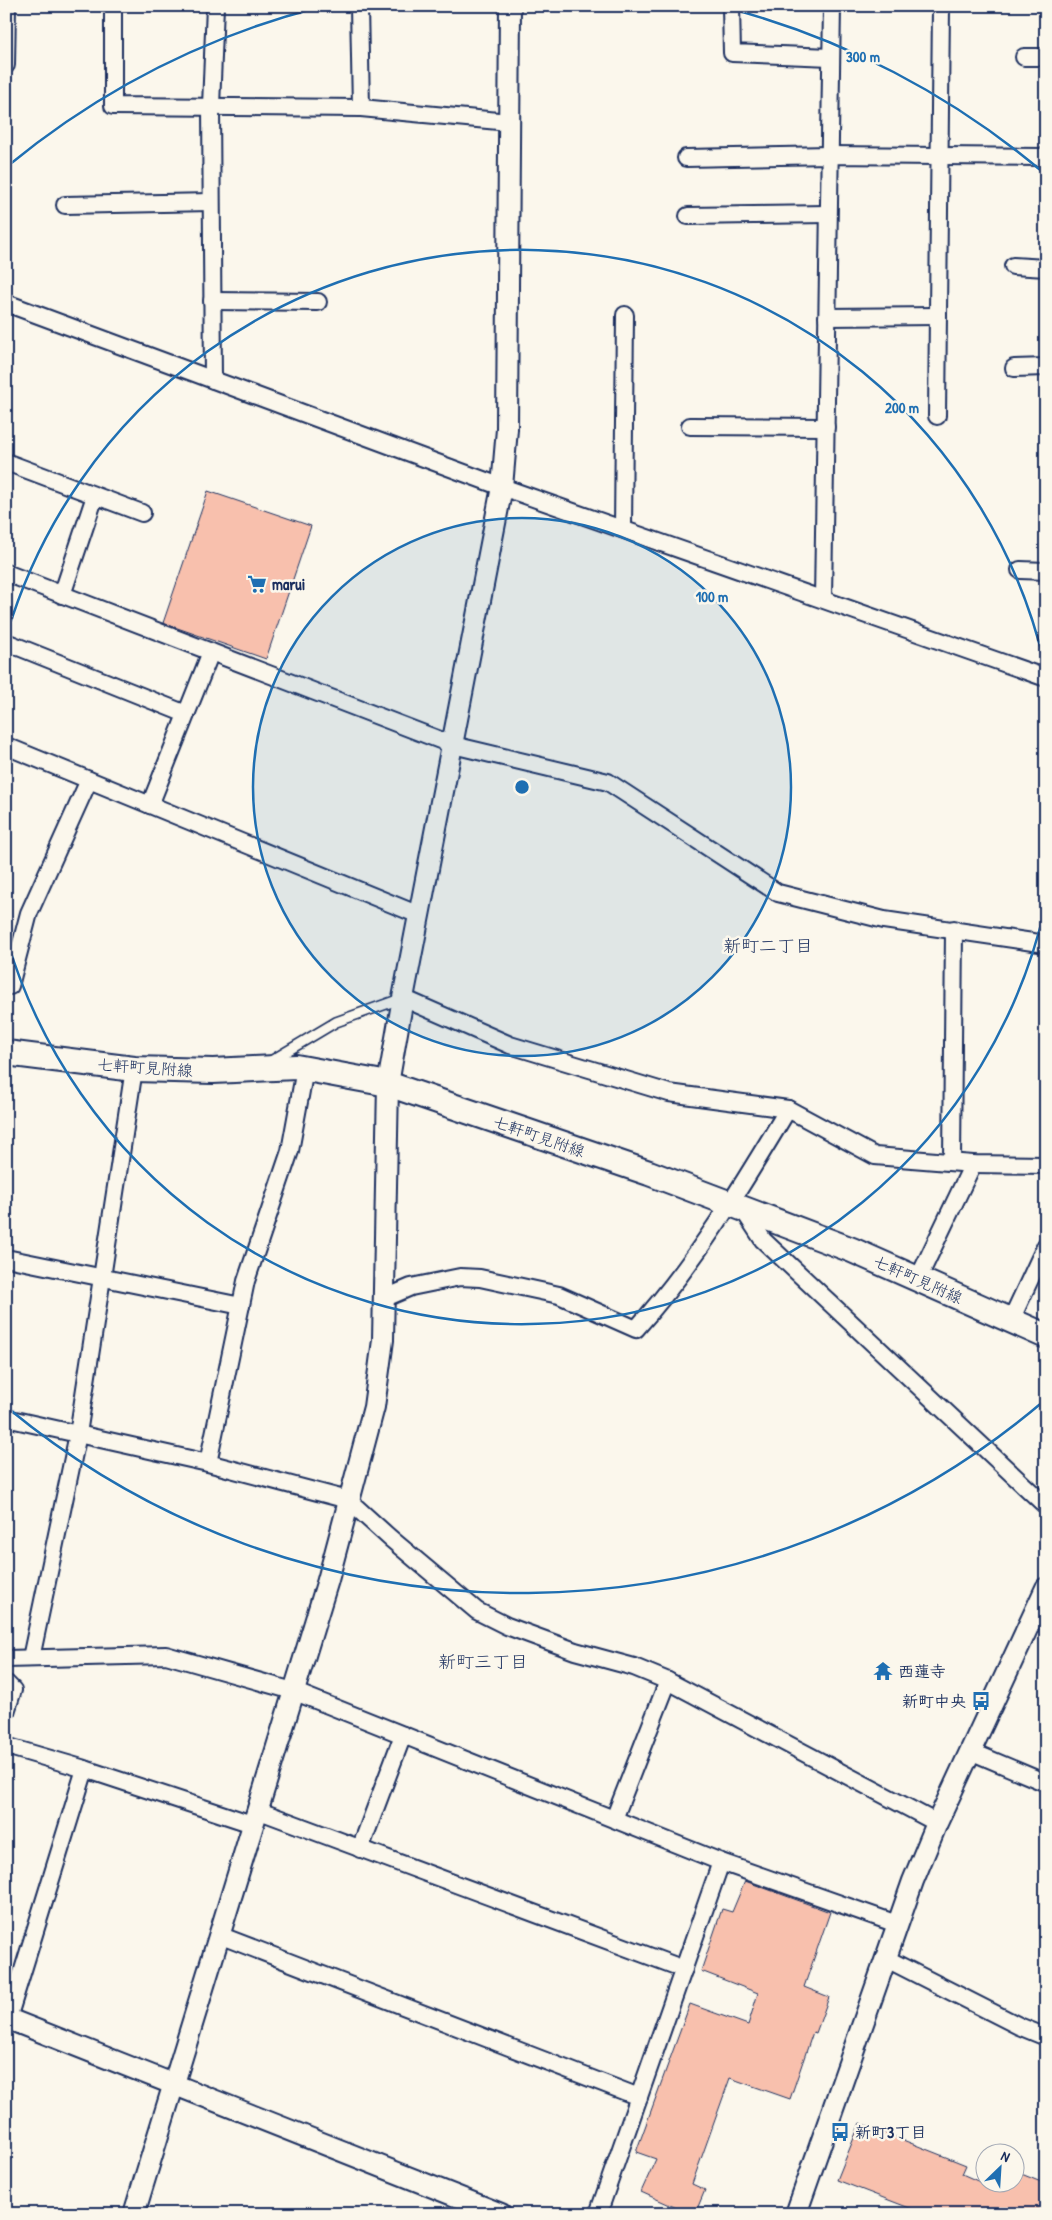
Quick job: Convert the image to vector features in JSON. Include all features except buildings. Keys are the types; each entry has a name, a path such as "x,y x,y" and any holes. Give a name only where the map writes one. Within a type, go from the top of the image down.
{"main road":[{"name":"七軒町見附線","path":"6,1053 134,1069 214,1071 296,1067 388,1084 650,1173 852,1250 1046,1336"}],"street":[{"path":"6,65 7,6"},
{"path":"113,6 113,106 361,108 509,122"},
{"path":"213,380 211,106 215,6"},
{"path":"360,6 361,108"},
{"path":"134,2214 328,1580 374,1407 383,1340 388,1084 502,487 506,429 510,6"},
{"path":"731,6 732,53 831,57"},
{"path":"823,599 832,6"},
{"path":"937,416 941,6"},
{"path":"1024,57 1046,57"},
{"path":"686,158 829,155 1046,157"},
{"path":"65,205 212,202"},
{"path":"688,216 828,214"},
{"path":"1013,266 1046,268"},
{"path":"212,301 318,302"},
{"path":"6,304 502,487 1046,678"},
{"path":"623,529 625,315"},
{"path":"827,317 938,316"},
{"path":"1014,368 1046,368"},
{"path":"690,426 826,427"},
{"path":"6,462 142,513"},
{"path":"62,595 95,496"},
{"path":"1020,570 1046,571"},
{"path":"6,573 453,745 608,782 778,893 884,920 1046,944"},
{"path":"6,642 186,714"},
{"path":"150,805 211,652"},
{"path":"6,746 419,915"},
{"path":"10,986 29,913 90,780"},
{"path":"952,1162 954,929"},
{"path":"403,998 510,1045 670,1093 788,1109 875,1156 973,1164 1046,1165"},
{"path":"31,1658 78,1434 134,1069"},
{"path":"208,1463 246,1281 290,1151 305,1069"},
{"path":"383,1299 411,1287 460,1277 480,1278 559,1295 636,1329 667,1294 736,1206 788,1109"},
{"path":"918,1279 973,1164"},
{"path":"736,1206 763,1240 1046,1506"},
{"path":"1011,1320 1046,1245"},
{"path":"6,1258 241,1306"},
{"path":"6,1418 208,1463 348,1500 390,1538 477,1610 507,1626 575,1651 634,1667 668,1681 937,1822"},
{"path":"796,2214 884,1958 937,1822 1046,1588"},
{"path":"6,1659 166,1654 293,1691 721,1862 897,1924"},
{"path":"614,1819 668,1681"},
{"path":"6,1683 12,1690 6,1712"},
{"path":"360,1849 403,1735"},
{"path":"6,1746 360,1849 684,1969"},
{"path":"970,1751 1046,1783"},
{"path":"85,1769 7,2021 174,2084 501,2214"},
{"path":"598,2214 721,1862"},
{"path":"219,1935 639,2097"},
{"path":"884,1958 1019,2026 1046,2037"}],"lane":[{"path":"258,1068 336,1022 403,998"}],"place":[{"name":"marui","path":"257,584"},
{"name":"西蓮寺","path":"883,1671"},
{"name":"新町中央","path":"981,1701"},
{"name":"新町3丁目","path":"840,2132"}],"district":[{"name":"新町二丁目","path":"768,945"},
{"name":"新町三丁目","path":"483,1661"}]}
